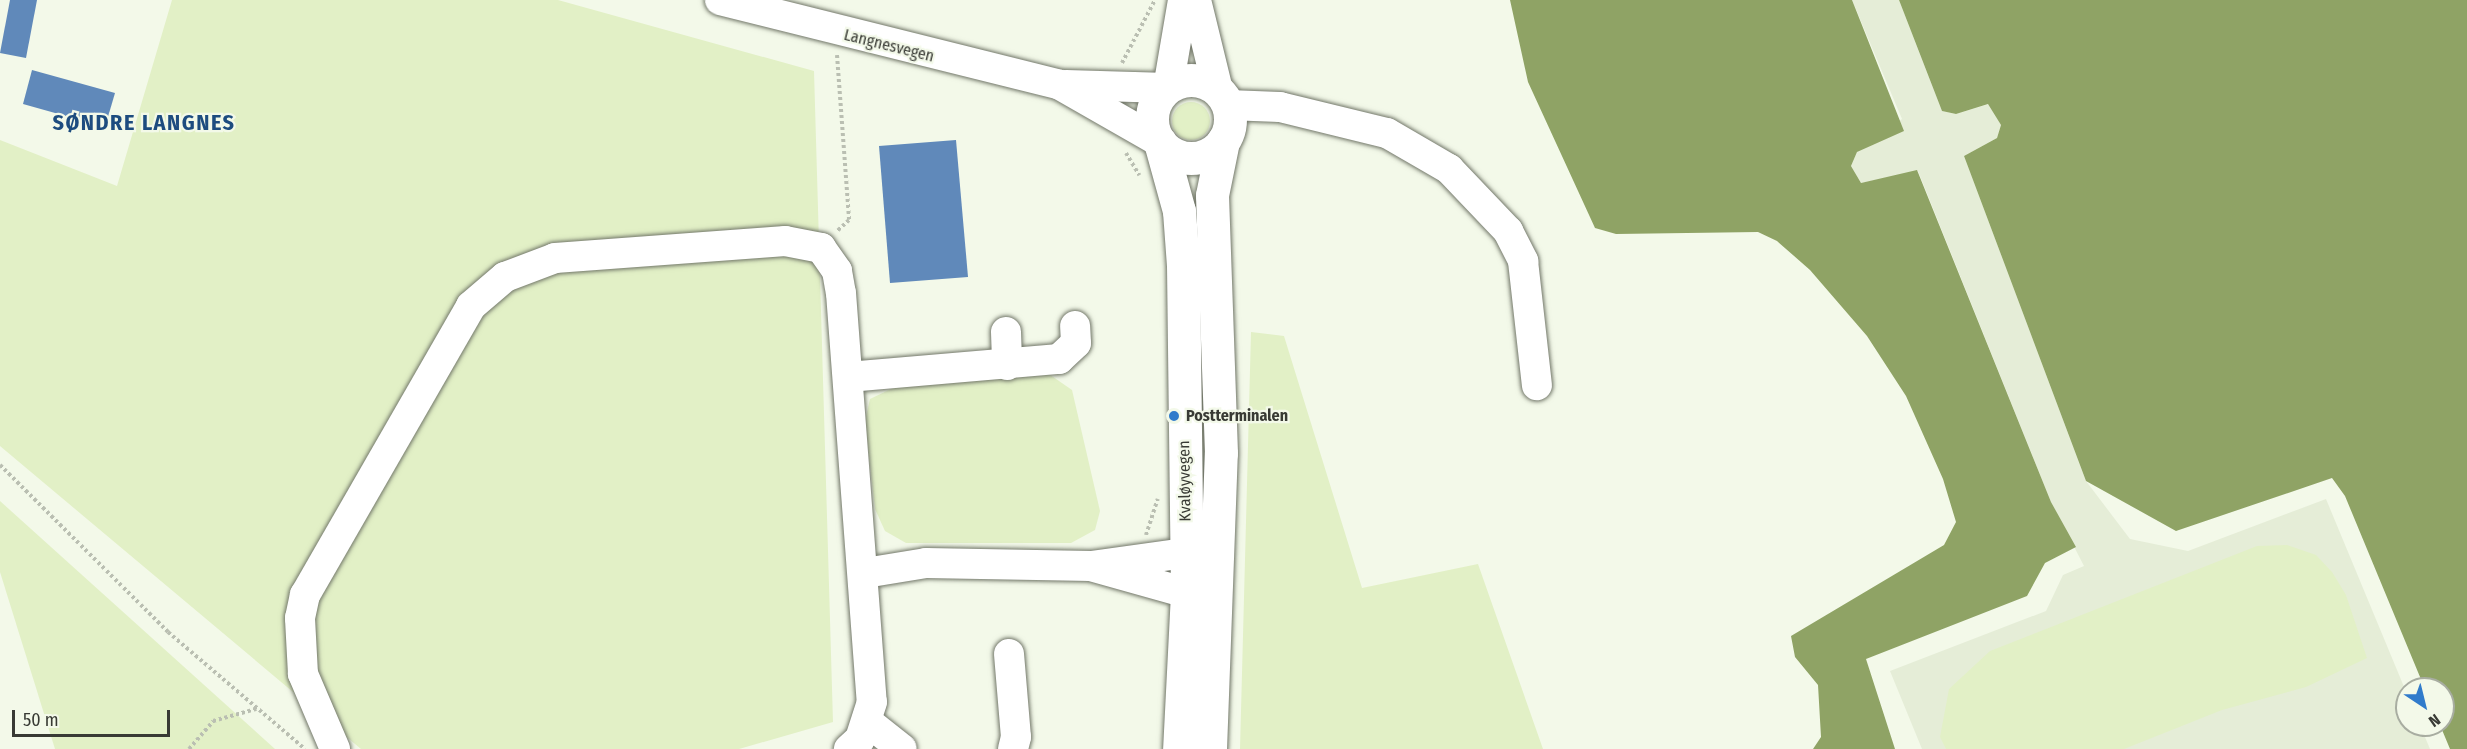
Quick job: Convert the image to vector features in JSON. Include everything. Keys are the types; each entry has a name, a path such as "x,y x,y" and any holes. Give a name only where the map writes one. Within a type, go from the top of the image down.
{"main road":[{"path":"1188,80 1223,98 1230,124 1223,141 1197,158 1176,156 1160,142 1154,132 1154,107 1168,88 1188,80"},
{"name":"Kvaløyvegen","path":"1210,749 1221,412 1213,312 1212,195 1223,141"},
{"name":"Kvaløyvegen","path":"1160,142 1181,229 1187,593 1179,749"}],"street":[{"name":"Langnesvegen","path":"720,0 838,33 1060,85 1168,88"},
{"path":"1168,88 1183,0"},
{"path":"1196,0 1223,98 1280,107 1387,133 1449,169 1508,231 1523,261 1537,385"},
{"name":"Langnesvegen","path":"1060,85 1160,142"},
{"path":"335,749 303,674 300,618 305,595 455,332 487,289 529,266 573,255 766,242 804,242 820,248 837,271 865,573 872,702 868,722 849,749"},
{"path":"848,377 1007,365 1068,354 1076,343 1075,327"},
{"path":"1006,332 1007,365"},
{"path":"865,573 926,563 1091,566 1186,553 1217,572 1187,593 1091,566"},
{"path":"1010,654 1016,737 1012,749"},
{"path":"868,722 902,749"}],"path":[{"path":"1119,67 1155,0"},
{"path":"820,248 849,220 838,33"},
{"path":"1119,144 1142,179"},
{"path":"0,465 168,632 304,749"},
{"path":"1145,542 1160,495"},
{"path":"189,749 213,721 256,709"}],"shaded area":[{"path":"172,0 558,0 814,71 833,722 739,749 361,749 0,446 0,140 117,186"},
{"path":"1510,0 1852,0 1904,131 1857,152 1851,166 1861,183 1917,170 2051,502 2076,547 2045,563 2027,596 1866,659 1895,749 1813,749 1821,737 1818,685 1795,657 1791,636 1944,545 1956,522 1943,479 1906,396 1867,336 1810,270 1777,241 1758,232 1616,234 1595,228 1528,82"},
{"path":"1852,0 1899,0 1942,111 1956,114 1989,104 2001,125 1997,138 1964,156 2086,481 2130,539 2188,551 2326,499 2400,677 2395,677 2395,737 2425,737 2430,749 1922,749 1890,671 2046,611 2063,575 2084,566 2051,502 1918,171 1861,183 1851,166 1857,152 1902,119"},
{"path":"1899,0 2467,0 2467,749 2450,749 2445,737 2455,737 2455,677 2420,677 2345,496 2332,478 2176,531 2086,481 1964,156 1997,138 2001,125 1988,104 1956,114 1942,111"},
{"path":"1191,102 1204,108 1210,121 1204,134 1191,140 1178,134 1172,121 1178,108"},
{"path":"1251,332 1284,336 1362,588 1478,564 1543,749 1240,749"},
{"path":"1046,372 1072,390 1100,511 1095,530 1071,543 906,543 885,531 875,509 865,421 870,399 895,387"},
{"path":"0,501 275,749 55,749 0,572"},
{"path":"2287,545 2316,555 2332,572 2346,595 2367,658 2306,687 2222,710 2124,749 1946,749 1940,737 1949,689 1990,651 2257,546"}],"building":[{"path":"10,0 37,0 26,58 0,53"},
{"path":"32,70 115,93 105,127 23,104"},
{"path":"956,140 968,277 890,283 879,146"}],"place":[{"name":"Postterminalen","path":"1174,416"}],"district":[{"name":"SØNDRE LANGNES","path":"144,123"}]}
